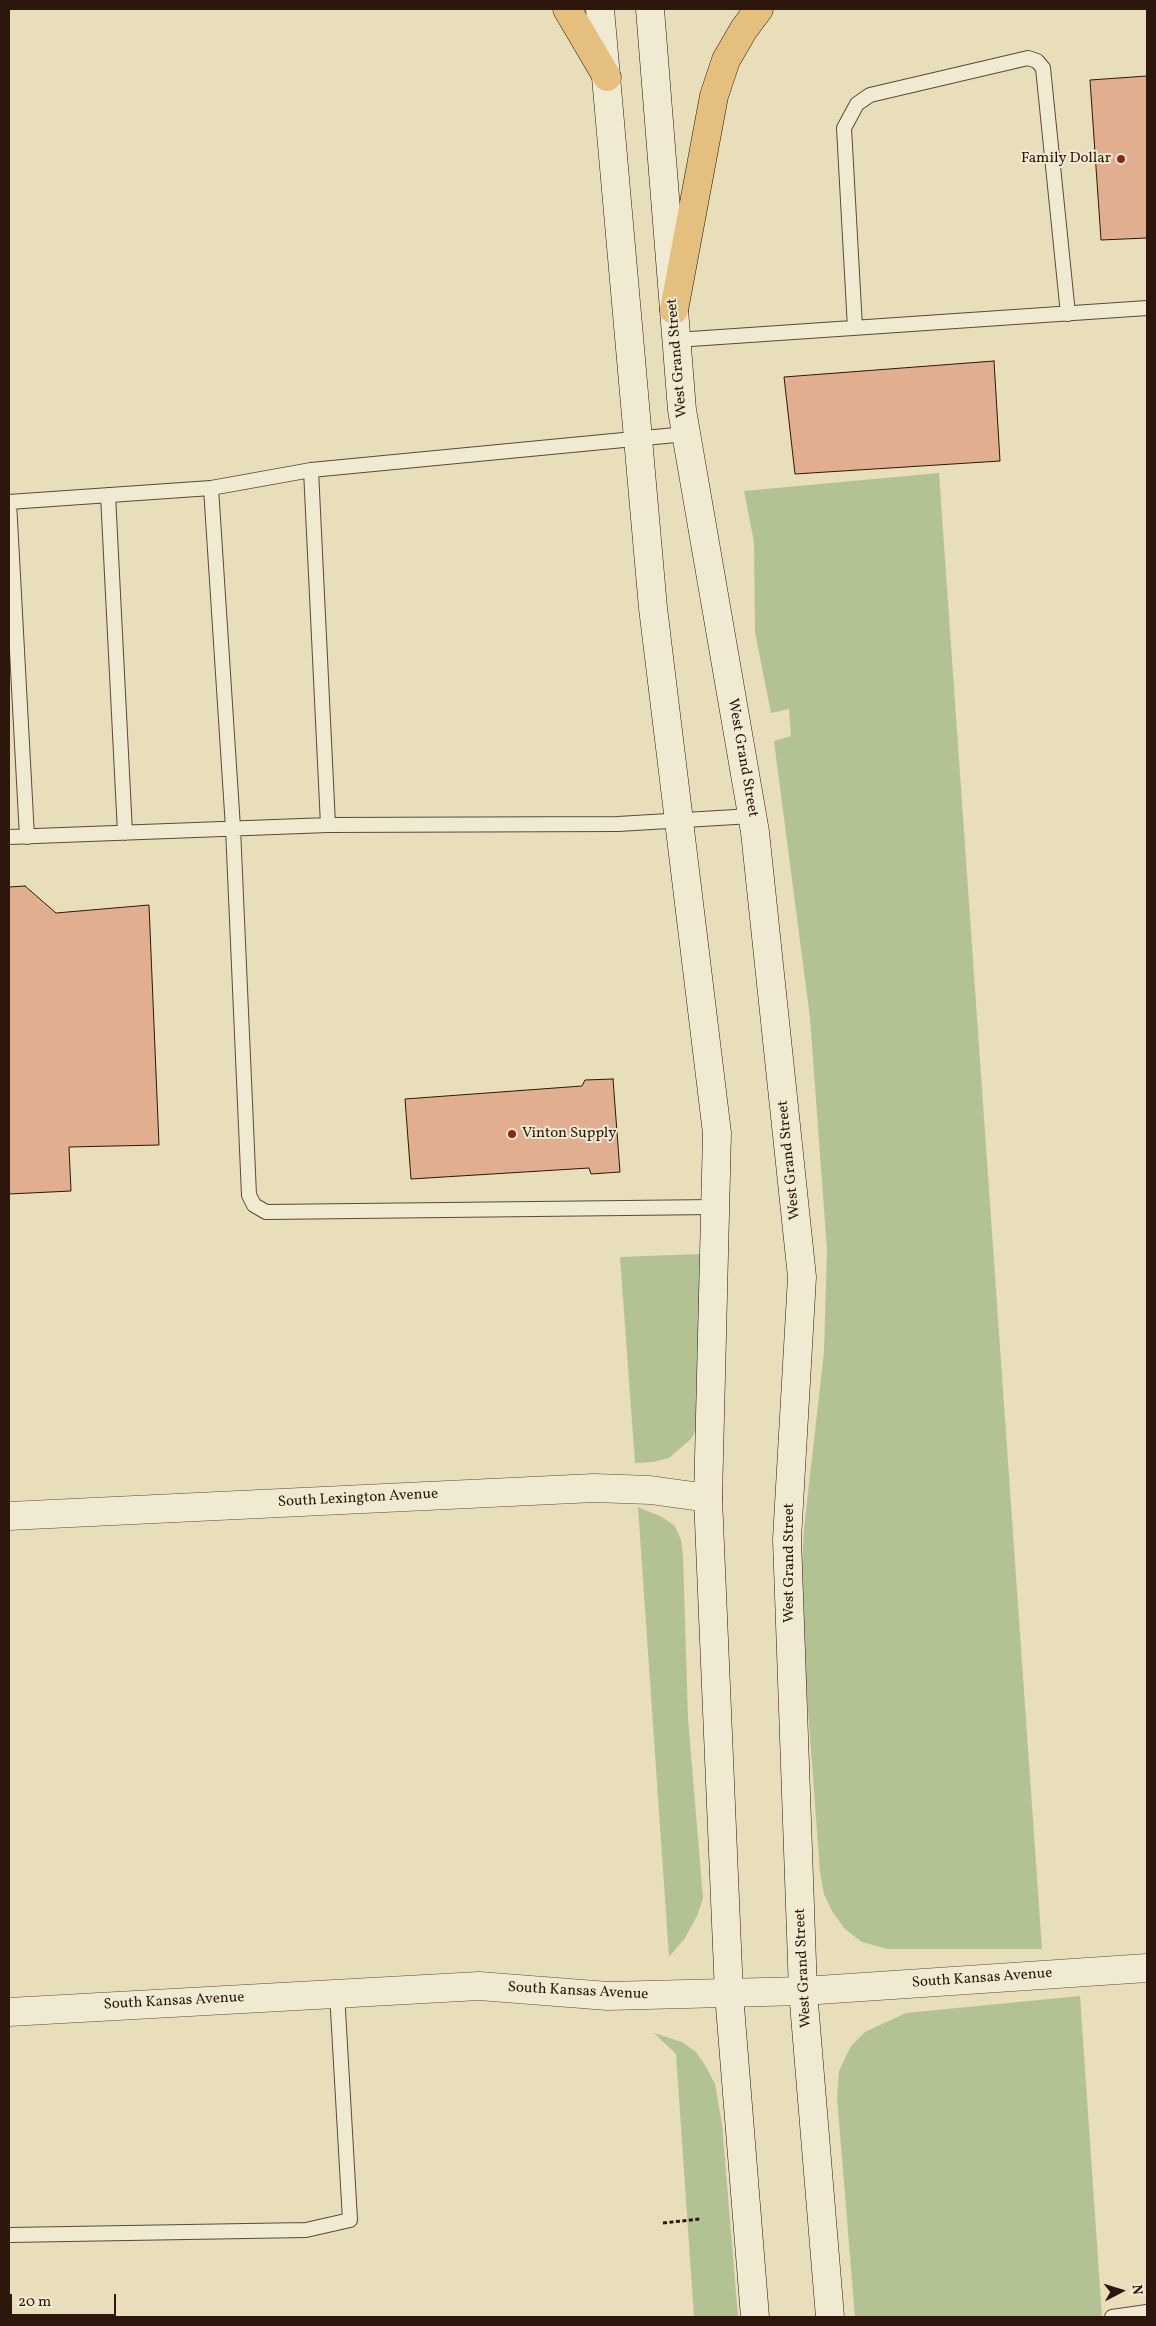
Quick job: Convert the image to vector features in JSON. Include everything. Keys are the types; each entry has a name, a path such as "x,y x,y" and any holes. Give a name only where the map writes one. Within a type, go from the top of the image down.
{"main road":[{"path":"567,9 607,77"},
{"path":"600,9 654,608 717,1133 708,1498 729,1994 755,2317"},
{"name":"West Grand Street","path":"650,9 682,410 752,816 802,1277 787,1539 803,1991 830,2317"},
{"path":"674,310 714,96 726,60 759,9"},
{"name":"South Lexington Avenue","path":"9,1516 594,1488 650,1490 708,1498"},
{"name":"South Kansas Avenue","path":"9,2012 479,1986 608,1996 729,1994 803,1991 1147,1968"}],"lane":[{"path":"855,328 844,128 857,104 870,95 1028,58 1037,61 1043,68 1068,314"},
{"path":"676,340 1147,308"},
{"path":"27,836 9,502 211,488 311,470 686,434"},
{"path":"311,470 328,825"},
{"path":"211,488 233,828 249,1195 254,1205 266,1212 715,1207"},
{"path":"108,495 125,833"},
{"path":"9,837 328,825 618,824 752,816"},
{"path":"9,2236 306,2230 350,2220 337,1993"},
{"path":"1112,2317 1147,2312"}],"path":[{"path":"663,2223 700,2219"}],"green space":[{"path":"939,473 1042,1949 888,1949 862,1942 845,1929 832,1911 824,1894 820,1872 802,1629 801,1580 804,1528 824,1352 827,1250 810,1018 774,741 791,736 789,709 771,713 755,632 754,542 744,491"},
{"path":"701,1254 698,1426 691,1439 669,1458 653,1462 635,1463 620,1257"},
{"path":"638,1507 662,1517 675,1526 681,1540 683,1555 688,1719 703,1898 697,1916 685,1938 669,1957"},
{"path":"1080,1996 1102,2317 855,2317 837,2098 839,2071 851,2046 865,2032 906,2013"},
{"path":"654,2033 682,2042 696,2052 715,2084 722,2124 738,2317 694,2317 676,2054"}],"building":[{"name":"Family Dollar","path":"1147,76 1147,238 1101,240 1090,80"},
{"path":"994,361 1000,461 795,474 784,377"},
{"path":"25,886 56,913 149,905 159,1145 69,1147 71,1191 9,1194 9,887"},
{"name":"Vinton Supply","path":"613,1079 620,1172 591,1174 589,1168 411,1179 405,1099 582,1086 585,1080"}],"place":[{"name":"Family Dollar","path":"1121,159"},
{"name":"Vinton Supply","path":"512,1134"}]}
